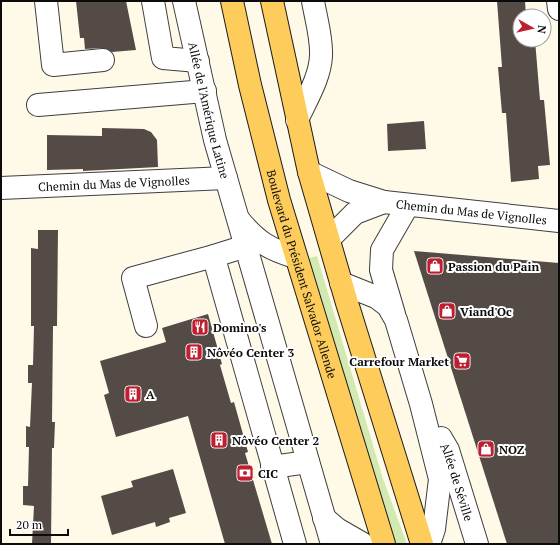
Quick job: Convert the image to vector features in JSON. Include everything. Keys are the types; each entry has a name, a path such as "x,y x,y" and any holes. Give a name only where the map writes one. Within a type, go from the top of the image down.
{"main road":[{"name":"Boulevard du Président Salvador Allende","path":"232,1 250,85 295,257 384,544"},
{"path":"272,1 309,172 341,283 422,544"}],"street":[{"path":"46,1 53,65 103,60"},
{"path":"153,1 163,58 198,61"},
{"name":"Allée de l'Amérique Latine","path":"184,1 204,91 226,178 332,544"},
{"path":"297,120 313,84 321,57 320,37 313,1"},
{"path":"558,1 559,9"},
{"path":"38,105 204,91"},
{"name":"Chemin du Mas de Vignolles","path":"309,172 349,191 384,202 559,221"},
{"name":"Chemin du Mas de Vignolles","path":"1,188 226,178"},
{"name":"Chemin du Mas de Vignolles","path":"329,239 356,213 384,202"},
{"name":"Allée de Séville","path":"408,205 382,250 381,270 427,427 440,479 434,528 429,544"},
{"name":"Allée de l'Amérique Latine","path":"238,219 250,233 272,250 295,257"},
{"path":"146,326 133,278 246,246"},
{"path":"214,256 272,467 295,544"},
{"name":"Allée de Séville","path":"341,283 376,297 388,306 396,320"},
{"name":"Allée de Séville","path":"427,427 438,433 448,450 477,544"},
{"path":"272,467 308,462"},
{"path":"324,518 337,529 362,544"}],"green space":[{"path":"317,256 383,479 407,544 394,544 305,259"}],"building":[{"path":"76,1 126,1 136,50 112,52 102,48 85,49 84,38 80,38"},
{"path":"497,1 525,1 525,8 512,8 512,48 536,48 540,100 544,100 550,165 538,166 539,179 511,182 506,113 502,113 498,67 502,67"},
{"path":"424,121 426,149 388,151 387,124"},
{"path":"102,128 144,129 151,132 157,140 158,167 83,171 83,169 47,170 47,135 102,136"},
{"path":"38,230 58,230 57,326 53,326 52,422 55,422 54,448 52,448 51,544 32,544 34,506 23,505 23,486 28,486 29,447 26,447 26,426 30,427 32,383 28,383 28,365 33,365 34,326 31,326 31,248 38,249"},
{"path":"414,251 559,263 559,544 507,544"},
{"path":"208,314 222,364 220,365 231,403 234,402 248,452 245,453 272,544 225,544 188,416 116,437 104,395 109,393 100,361 166,342 162,328"},
{"path":"173,469 186,513 169,518 170,522 156,527 155,522 112,535 101,496 133,487 131,481"}],"place":[{"name":"Passion du Pain","path":"435,266"},
{"name":"Viand'Oc","path":"447,311"},
{"name":"Domino's","path":"200,327"},
{"name":"Nôvéo Center 3","path":"194,352"},
{"name":"Carrefour Market","path":"462,361"},
{"name":"A","path":"133,394"},
{"name":"Nôvéo Center 2","path":"219,440"},
{"name":"NOZ","path":"486,449"},
{"name":"CIC","path":"245,473"}]}
